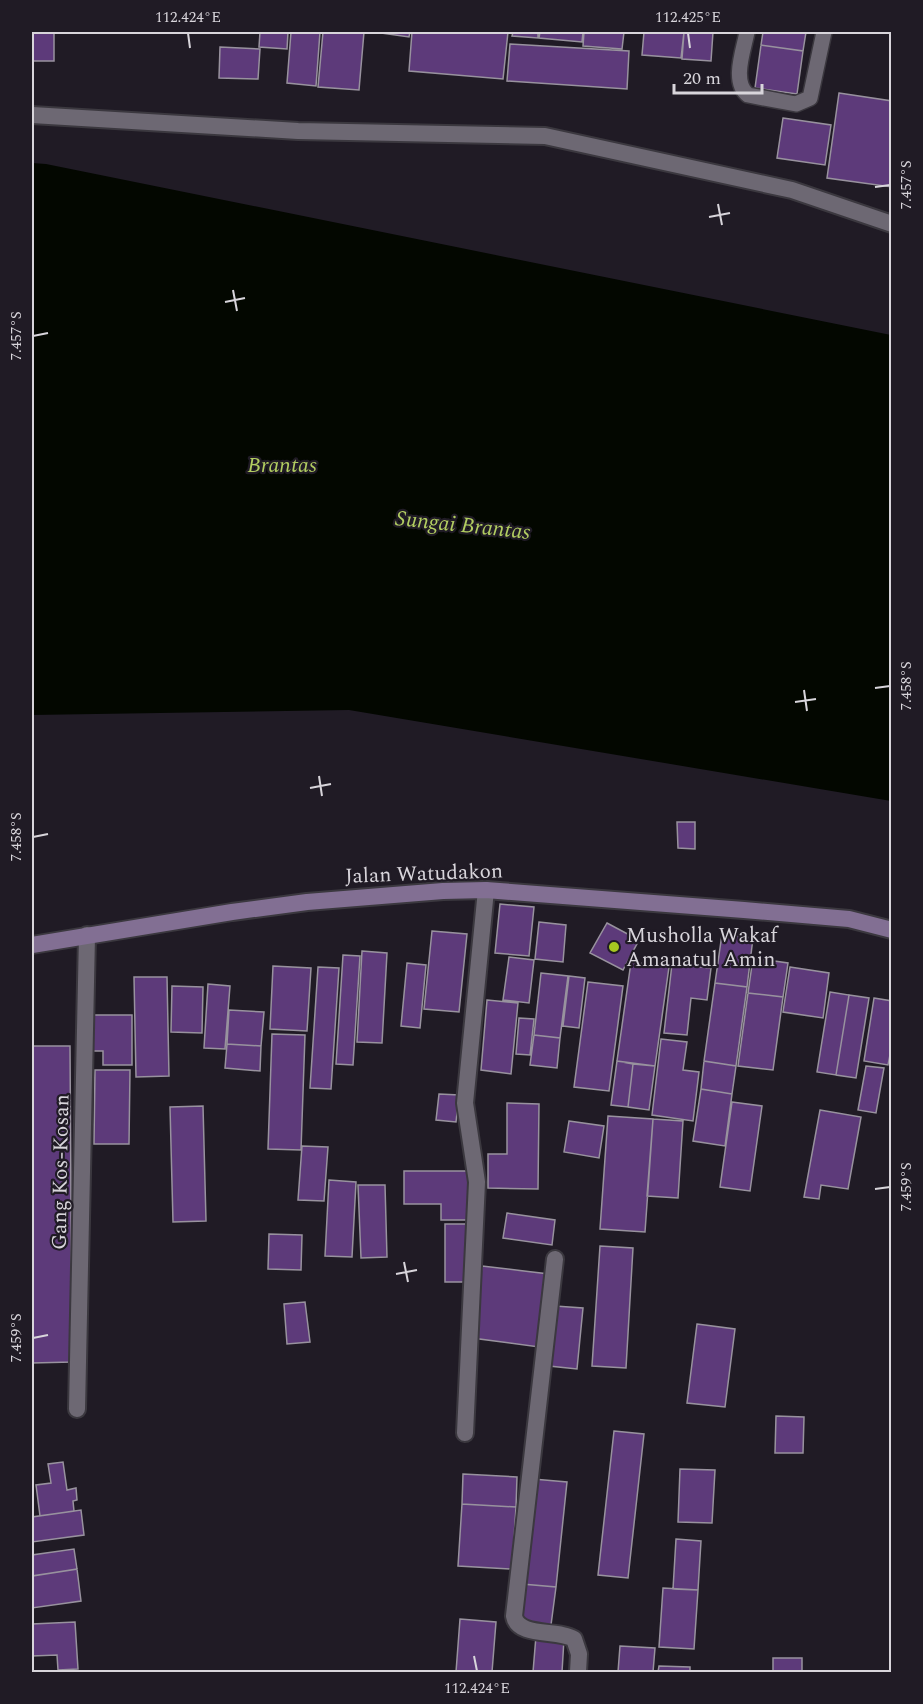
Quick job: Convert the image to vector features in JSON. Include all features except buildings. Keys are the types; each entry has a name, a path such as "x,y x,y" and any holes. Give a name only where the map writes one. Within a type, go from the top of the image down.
{"main road":[{"name":"Jalan Watudakon","path":"32,945 307,902 443,891 486,890 849,919 891,930"}],"street":[{"path":"32,115 298,131 545,136 792,190 891,224"},
{"path":"465,1433 477,1182 465,1103 486,890"},
{"name":"Gang Kos-Kosan","path":"77,1409 87,935"},
{"path":"555,1259 514,1616 515,1622 522,1628 574,1639 579,1654 578,1672"}],"lane":[{"path":"747,32 739,78 743,92 748,95 796,104 810,98 824,32"}],"water":[{"name":"Brantas","path":"32,163 891,335 891,801 349,710 32,715"}],"place":[{"name":"Musholla Wakaf Amanatul Amin","path":"614,947"}],"water label":[{"name":"Sungai Brantas","path":"463,524"}]}
